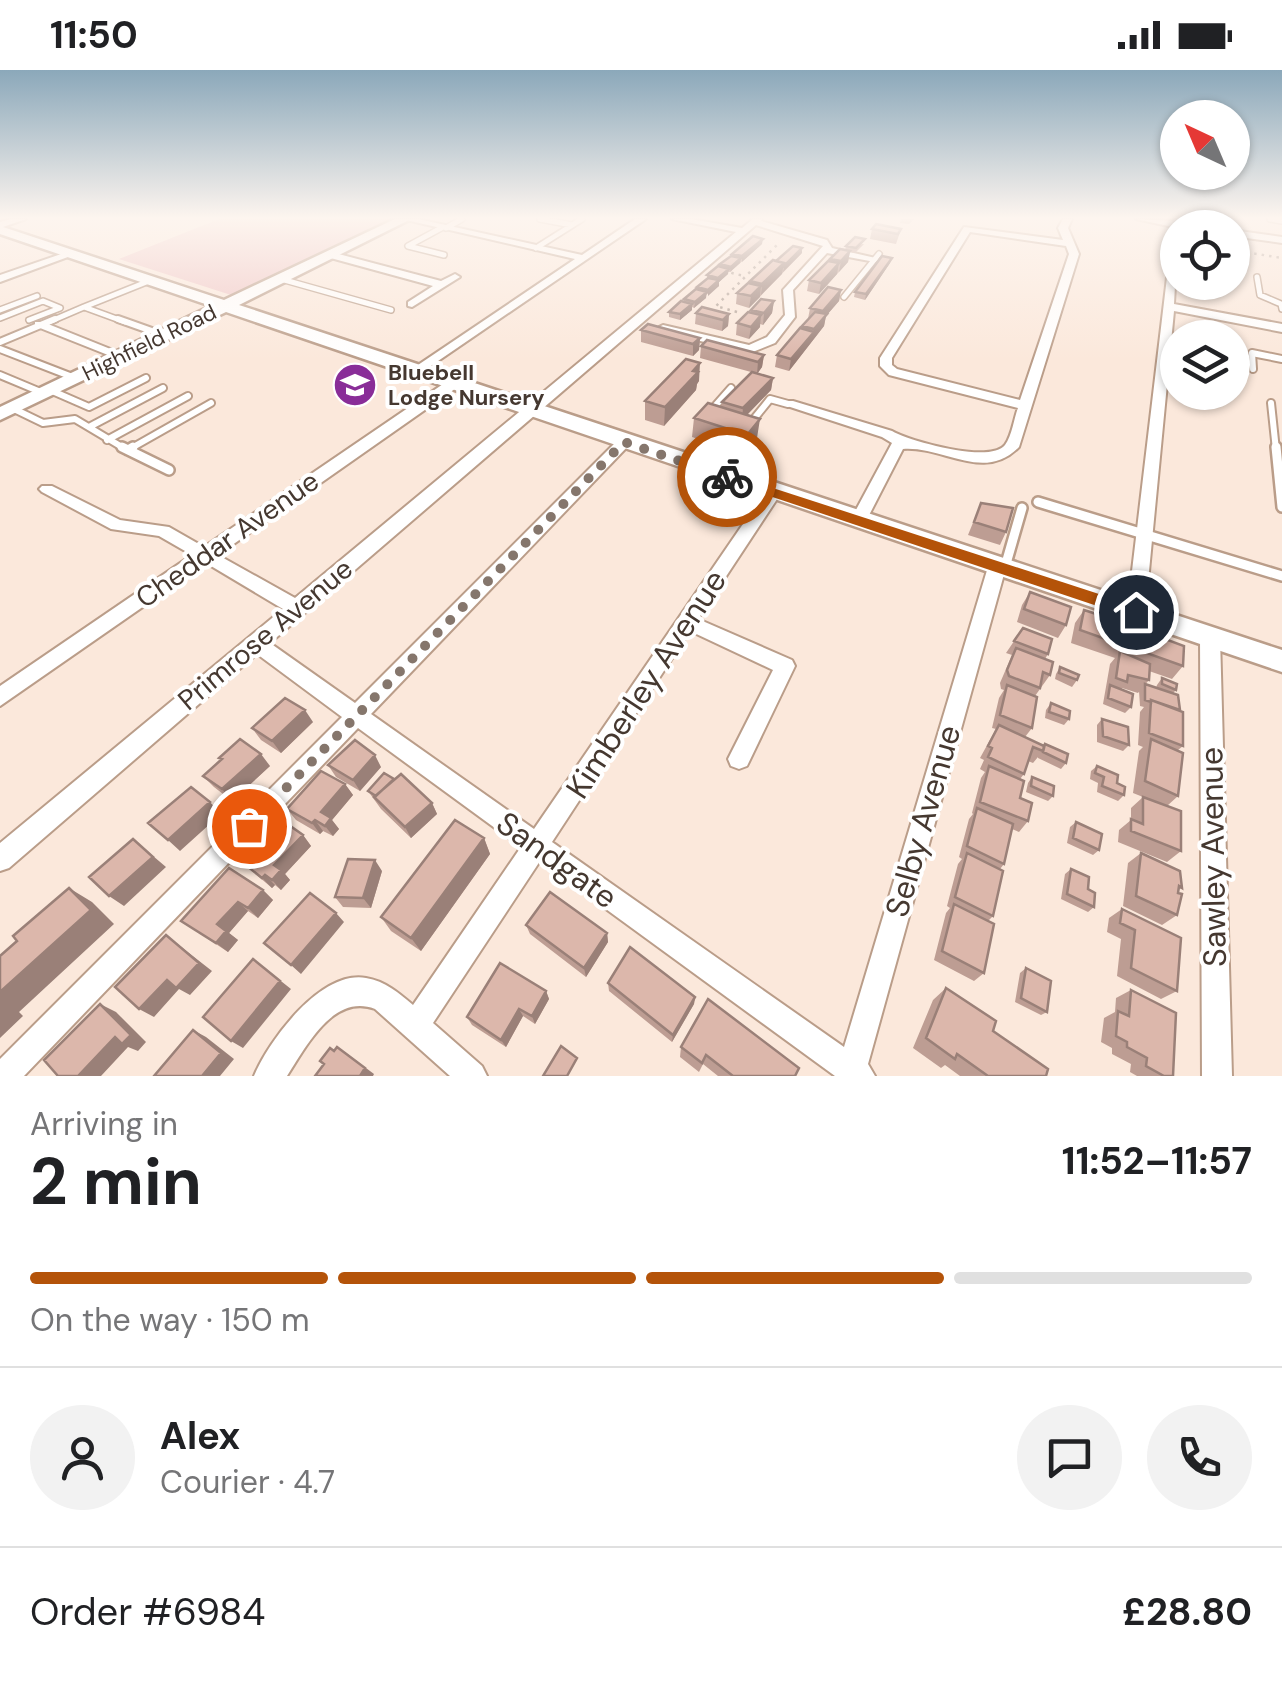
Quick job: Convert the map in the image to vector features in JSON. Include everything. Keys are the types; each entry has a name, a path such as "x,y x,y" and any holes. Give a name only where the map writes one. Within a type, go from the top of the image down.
{"street":[{"path":"0,279 37,266"},
{"path":"105,266 1282,661"},
{"name":"Highfield Road","path":"6,411 307,266"},
{"path":"372,266 442,285"},
{"path":"419,370 572,266"},
{"name":"Primrose Avenue","path":"0,860 703,266"},
{"path":"638,323 750,349 771,340 791,315 789,289 811,266"},
{"path":"944,266 885,361 893,372 1024,406"},
{"path":"858,521 897,446 918,444 978,459 1000,457 1015,440 1070,266"},
{"path":"412,304 455,277"},
{"path":"1136,612 1171,300"},
{"path":"1170,307 1282,328"},
{"path":"36,323 122,356"},
{"name":"Cheddar Avenue","path":"0,697 454,383"},
{"path":"788,404 887,434 902,444"},
{"path":"4,1076 624,442"},
{"path":"48,489 117,526 163,531 294,608"},
{"name":"Kimberley Avenue","path":"416,1024 773,493"},
{"name":"Selby Avenue","path":"854,1074 1001,568"},
{"path":"687,622 785,666 739,759"},
{"name":"Sawley Avenue","path":"1210,637 1218,1076"},
{"name":"Sandgate","path":"255,642 854,1074"},
{"path":"268,1076 330,999 350,988 369,990 416,1024 472,1076"}],"lane":[{"path":"844,297 870,266"},
{"path":"1258,277 1260,294 1281,304 1282,309"},
{"path":"281,278 391,310"},
{"path":"36,323 148,281"},
{"path":"0,310 37,296"},
{"path":"0,318 44,301 60,308 0,346"},
{"path":"11,306 21,310"},
{"path":"84,307 163,335"},
{"path":"0,346 75,378"},
{"path":"1253,369 1252,354 1282,358"},
{"path":"0,375 90,407 146,378"},
{"path":"91,426 164,388"},
{"path":"719,420 706,416 732,388"},
{"path":"107,440 188,396"},
{"path":"732,424 746,428 770,399 788,404"},
{"path":"128,450 211,403"},
{"path":"1271,404 1282,507"},
{"path":"6,411 43,423 76,419 107,440 170,470"},
{"path":"1038,502 1282,576"},
{"path":"1001,568 1022,508"}],"path":[{"path":"703,266 789,289"},
{"path":"738,312 716,306 755,266"}],"shaded area":[{"path":"141,266 293,266 231,295"}],"building":[{"path":"718,266 729,269 718,278 707,275"},
{"path":"766,266 781,266 762,284 750,281"},
{"path":"823,266 836,266 821,283 809,280"},
{"path":"875,266 886,266 866,294 855,292"},
{"path":"708,278 719,280 708,290 697,287"},
{"path":"748,283 761,286 751,296 737,293"},
{"path":"828,287 841,290 823,311 810,308"},
{"path":"696,289 707,292 695,302 684,299"},
{"path":"761,299 774,301 764,313 751,310"},
{"path":"681,301 692,304 680,314 669,312"},
{"path":"702,307 729,314 723,320 696,313"},
{"path":"748,312 761,315 751,327 737,323"},
{"path":"815,312 827,314 814,329 802,326"},
{"path":"648,324 700,338 693,344 641,330"},
{"path":"800,328 814,332 791,359 777,355"},
{"path":"707,340 764,355 758,362 701,346"},
{"path":"686,359 700,363 693,371 698,372 665,407 645,401"},
{"path":"752,372 773,378 743,408 722,402"},
{"path":"708,403 760,419 747,435 694,418"},
{"path":"981,503 1013,508 1006,532 974,522"},
{"path":"1030,592 1071,607 1066,625 1024,609"},
{"path":"1084,610 1127,624 1125,646 1080,630"},
{"path":"1023,628 1052,639 1048,654 1014,641"},
{"path":"1141,630 1184,646 1183,666 1138,650"},
{"path":"1016,648 1053,662 1050,675 1043,672 1040,688 1009,676 1007,670"},
{"path":"1120,651 1150,664 1149,680 1128,675 1127,682 1116,678"},
{"path":"1060,667 1079,675 1077,680 1059,673"},
{"path":"1162,678 1177,684 1176,690 1162,684"},
{"path":"1145,684 1178,695 1180,710 1145,700"},
{"path":"1007,685 1037,697 1032,728 1000,715"},
{"path":"1110,685 1133,694 1131,707 1108,698"},
{"path":"285,698 305,710 272,741 252,728"},
{"path":"1151,700 1183,712 1183,746 1149,733"},
{"path":"1051,703 1070,711 1069,719 1049,712"},
{"path":"1102,719 1128,727 1129,745 1103,736"},
{"path":"999,725 1044,746 1043,751 1033,747 1024,774 988,757 992,748 988,746"},
{"path":"240,739 261,754 222,789 203,776"},
{"path":"1151,739 1183,753 1178,796 1145,781"},
{"path":"355,740 375,755 353,780 328,765"},
{"path":"1045,744 1068,754 1066,763 1043,752"},
{"path":"989,766 1024,781 1020,798 1032,803 1028,821 980,802"},
{"path":"1097,766 1118,775 1117,783 1125,787 1124,795 1102,786 1104,777 1095,773"},
{"path":"321,771 345,784 321,812 331,818 325,826 287,809"},
{"path":"384,773 394,779 376,796 368,791"},
{"path":"401,774 432,803 405,827 374,797"},
{"path":"1032,777 1054,786 1053,796 1031,786"},
{"path":"191,787 210,802 168,840 148,823"},
{"path":"1143,797 1181,811 1181,851 1131,831 1131,819 1143,824"},
{"path":"977,808 1013,824 1004,864 967,846"},
{"path":"279,818 303,835 274,865 281,870 272,880 265,875 262,878 238,859"},
{"path":"455,820 484,838 411,938 381,917"},
{"path":"1076,822 1102,834 1099,850 1073,838"},
{"path":"133,839 153,857 109,896 89,877"},
{"path":"967,853 1003,871 993,916 955,897"},
{"path":"1141,853 1180,871 1182,888 1179,886 1178,893 1182,894 1177,915 1136,896"},
{"path":"348,859 375,860 363,898 335,897"},
{"path":"229,868 263,890 248,908 238,902 217,924 226,931 216,943 181,921"},
{"path":"1071,869 1089,877 1088,889 1095,893 1094,907 1067,894"},
{"path":"69,888 91,910 0,992 0,956 17,941 13,936"},
{"path":"550,892 607,933 584,968 526,925"},
{"path":"310,893 336,913 291,965 264,943"},
{"path":"954,904 994,924 984,973 942,951"},
{"path":"1122,909 1181,938 1177,991 1131,968 1135,930 1120,923"},
{"path":"166,935 199,963 176,988 167,980 139,1009 115,987"},
{"path":"630,947 695,997 673,1035 608,983"},
{"path":"253,959 280,981 231,1041 203,1017"},
{"path":"500,963 546,991 532,1016 519,1009 501,1040 467,1017"},
{"path":"1026,968 1051,981 1047,1012 1021,998"},
{"path":"946,988 996,1021 993,1031 1048,1069 1046,1076 988,1076 926,1038"},
{"path":"1131,990 1176,1013 1173,1076 1164,1076 1146,1066 1147,1058 1116,1036 1118,1011 1129,1016"},
{"path":"708,999 799,1068 795,1076 733,1076 706,1055 702,1063 681,1047"},
{"path":"100,1004 131,1035 122,1044 115,1037 78,1076 58,1076 44,1060"},
{"path":"193,1030 221,1053 202,1076 154,1076"},
{"path":"561,1046 577,1058 567,1076 543,1076"},
{"path":"337,1047 365,1068 360,1076 315,1076 324,1064 320,1061 330,1048 334,1051"}],"way so far":[{"path":"249,826 624,442 727,477"}],"place":[{"name":"Bluebell Lodge Nursery","path":"355,385"}],"route":[{"path":"727,477 1136,612"}]}
